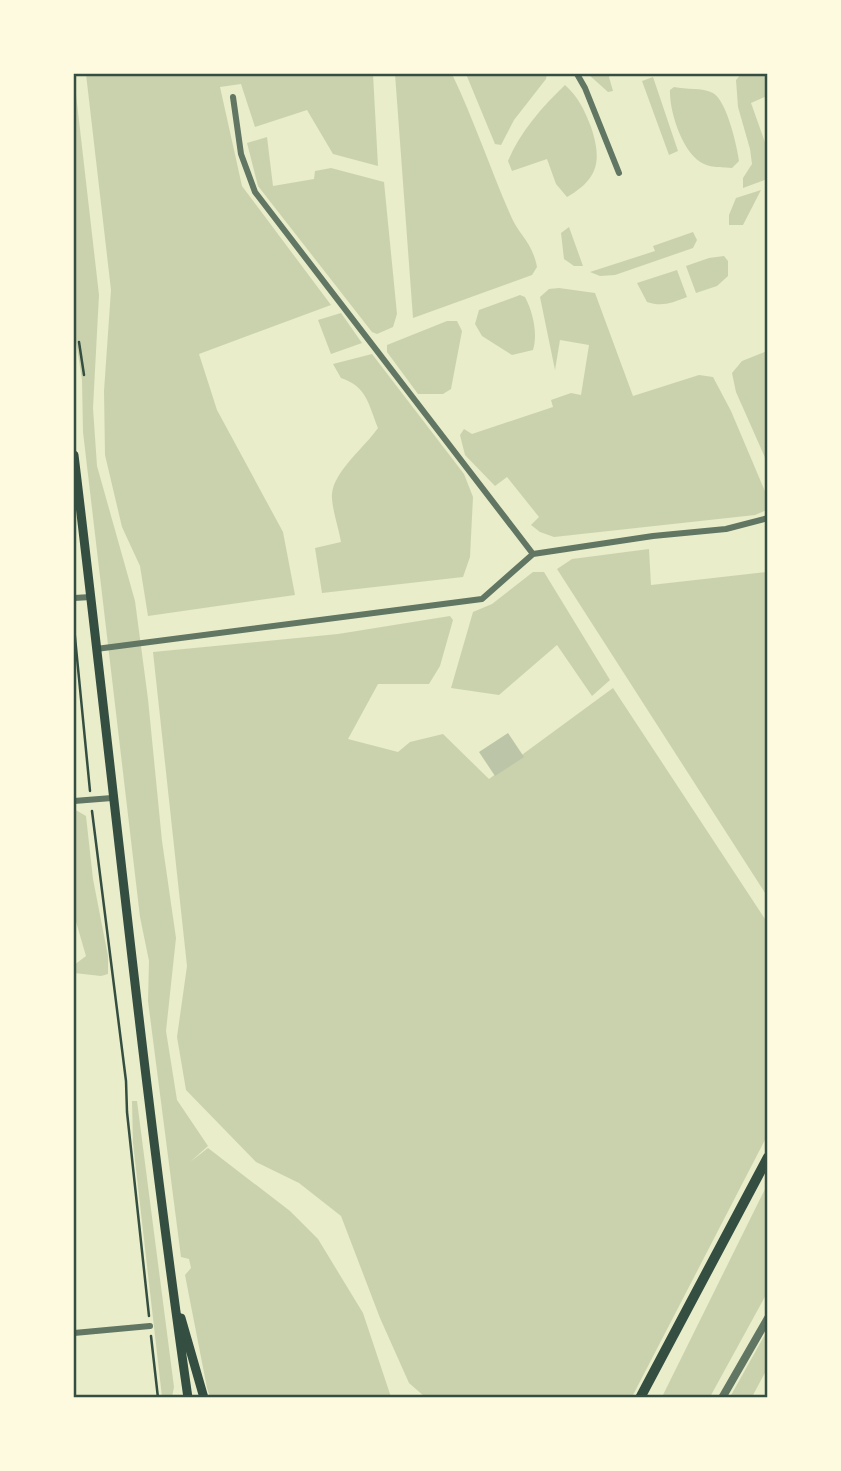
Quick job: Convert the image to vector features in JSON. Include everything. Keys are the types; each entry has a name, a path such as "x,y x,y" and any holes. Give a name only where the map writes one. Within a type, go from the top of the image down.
{"highway":[{"path":"640,1398 768,1157"}],"main road":[{"path":"74,455 112,798 188,1398"},
{"path":"172,1286 204,1398"}],"street":[{"path":"577,74 619,173"},
{"path":"233,97 241,154 255,192 533,554"},
{"path":"96,649 482,599 533,554 653,536 726,529 768,518"},
{"path":"74,598 91,597"},
{"path":"74,801 112,798"},
{"path":"722,1398 768,1318"},
{"path":"74,1333 150,1326"}],"path":[{"path":"79,342 84,375"},
{"path":"74,627 91,799 126,1081 128,1123 158,1398"}],"green space":[{"path":"86,74 373,74 378,166 333,154 307,110 255,127 241,84 220,87 242,186 331,305 199,354 217,410 283,532 295,595 148,616 140,566 122,527 105,455 104,391 111,290"},
{"path":"395,74 452,74 510,214 529,245 537,267 532,275 413,318"},
{"path":"466,74 547,74 546,79 514,120 501,145 495,144"},
{"path":"588,74 611,74 609,77 613,91 608,92"},
{"path":"741,74 768,74 767,96 751,103 767,148 767,179 743,188 743,178 752,164 738,107 736,80"},
{"path":"74,77 99,295 93,408 97,466 135,601 162,841 176,938 166,1031 177,1100 208,1146 190,1162 208,1148 290,1211 318,1239 363,1313 391,1397 210,1397 207,1388 185,1275 191,1268 189,1259 181,1257 148,1001 149,961 140,917 83,432 82,380 74,328"},
{"path":"653,77 678,151 669,155 642,81"},
{"path":"565,85 578,99 586,115 597,159 592,176 567,197 556,184 547,159 512,171 508,161 532,120"},
{"path":"674,87 704,90 718,98 730,124 738,154 739,161 732,168 707,165 690,152 679,132 672,109 670,90"},
{"path":"267,137 273,186 314,179 315,171 331,168 384,182 397,314 393,327 377,334 372,332 258,186 247,143"},
{"path":"761,190 743,225 729,225 729,215 736,198"},
{"path":"569,227 583,266 574,266 564,259 561,233"},
{"path":"693,232 697,240 693,248 615,275 600,276 590,272 655,251 653,246"},
{"path":"724,256 728,261 728,276 717,286 696,293 686,266"},
{"path":"677,270 687,297 667,304 647,302 637,283"},
{"path":"549,289 595,293 633,396 699,375 713,377 731,411 767,496 767,510 755,515 554,537 531,525 539,517 507,477 495,486 465,455 460,435 464,429 472,434 553,407 551,400 571,393 581,395 589,345 560,340 555,370 540,297"},
{"path":"520,295 525,297 532,316 534,344 533,350 512,355 482,336 475,324 479,310"},
{"path":"341,313 362,343 331,354 318,320"},
{"path":"447,321 457,321 462,331 451,389 443,394 418,394 387,352 387,345"},
{"path":"767,351 767,462 736,392 732,373 742,361"},
{"path":"372,354 464,474 473,497 470,557 463,577 322,593 315,548 341,542 333,505 334,485 344,468 378,428 361,391 341,378 333,364"},
{"path":"649,549 651,585 767,572 767,896 557,569 572,559"},
{"path":"533,572 544,572 610,680 592,696 557,645 499,695 451,688 473,612 492,604"},
{"path":"450,616 453,620 440,666 429,684 378,684 348,739 398,752 410,742 443,734 489,779 613,688 767,922 767,1136 632,1397 425,1397 409,1383 380,1318 341,1216 299,1183 256,1162 186,1090 177,1037 187,966 153,652 338,634"},
{"path":"74,809 86,816 93,879 108,956 108,974 101,976 74,973 74,965 86,956 74,915"},
{"path":"132,1101 137,1101 174,1387 172,1397 162,1397 133,1143"},
{"path":"767,1185 767,1293 710,1397 662,1397"},
{"path":"767,1331 767,1369 752,1397 730,1397"}],"building":[{"path":"508,733 524,757 495,776 479,752"}]}
